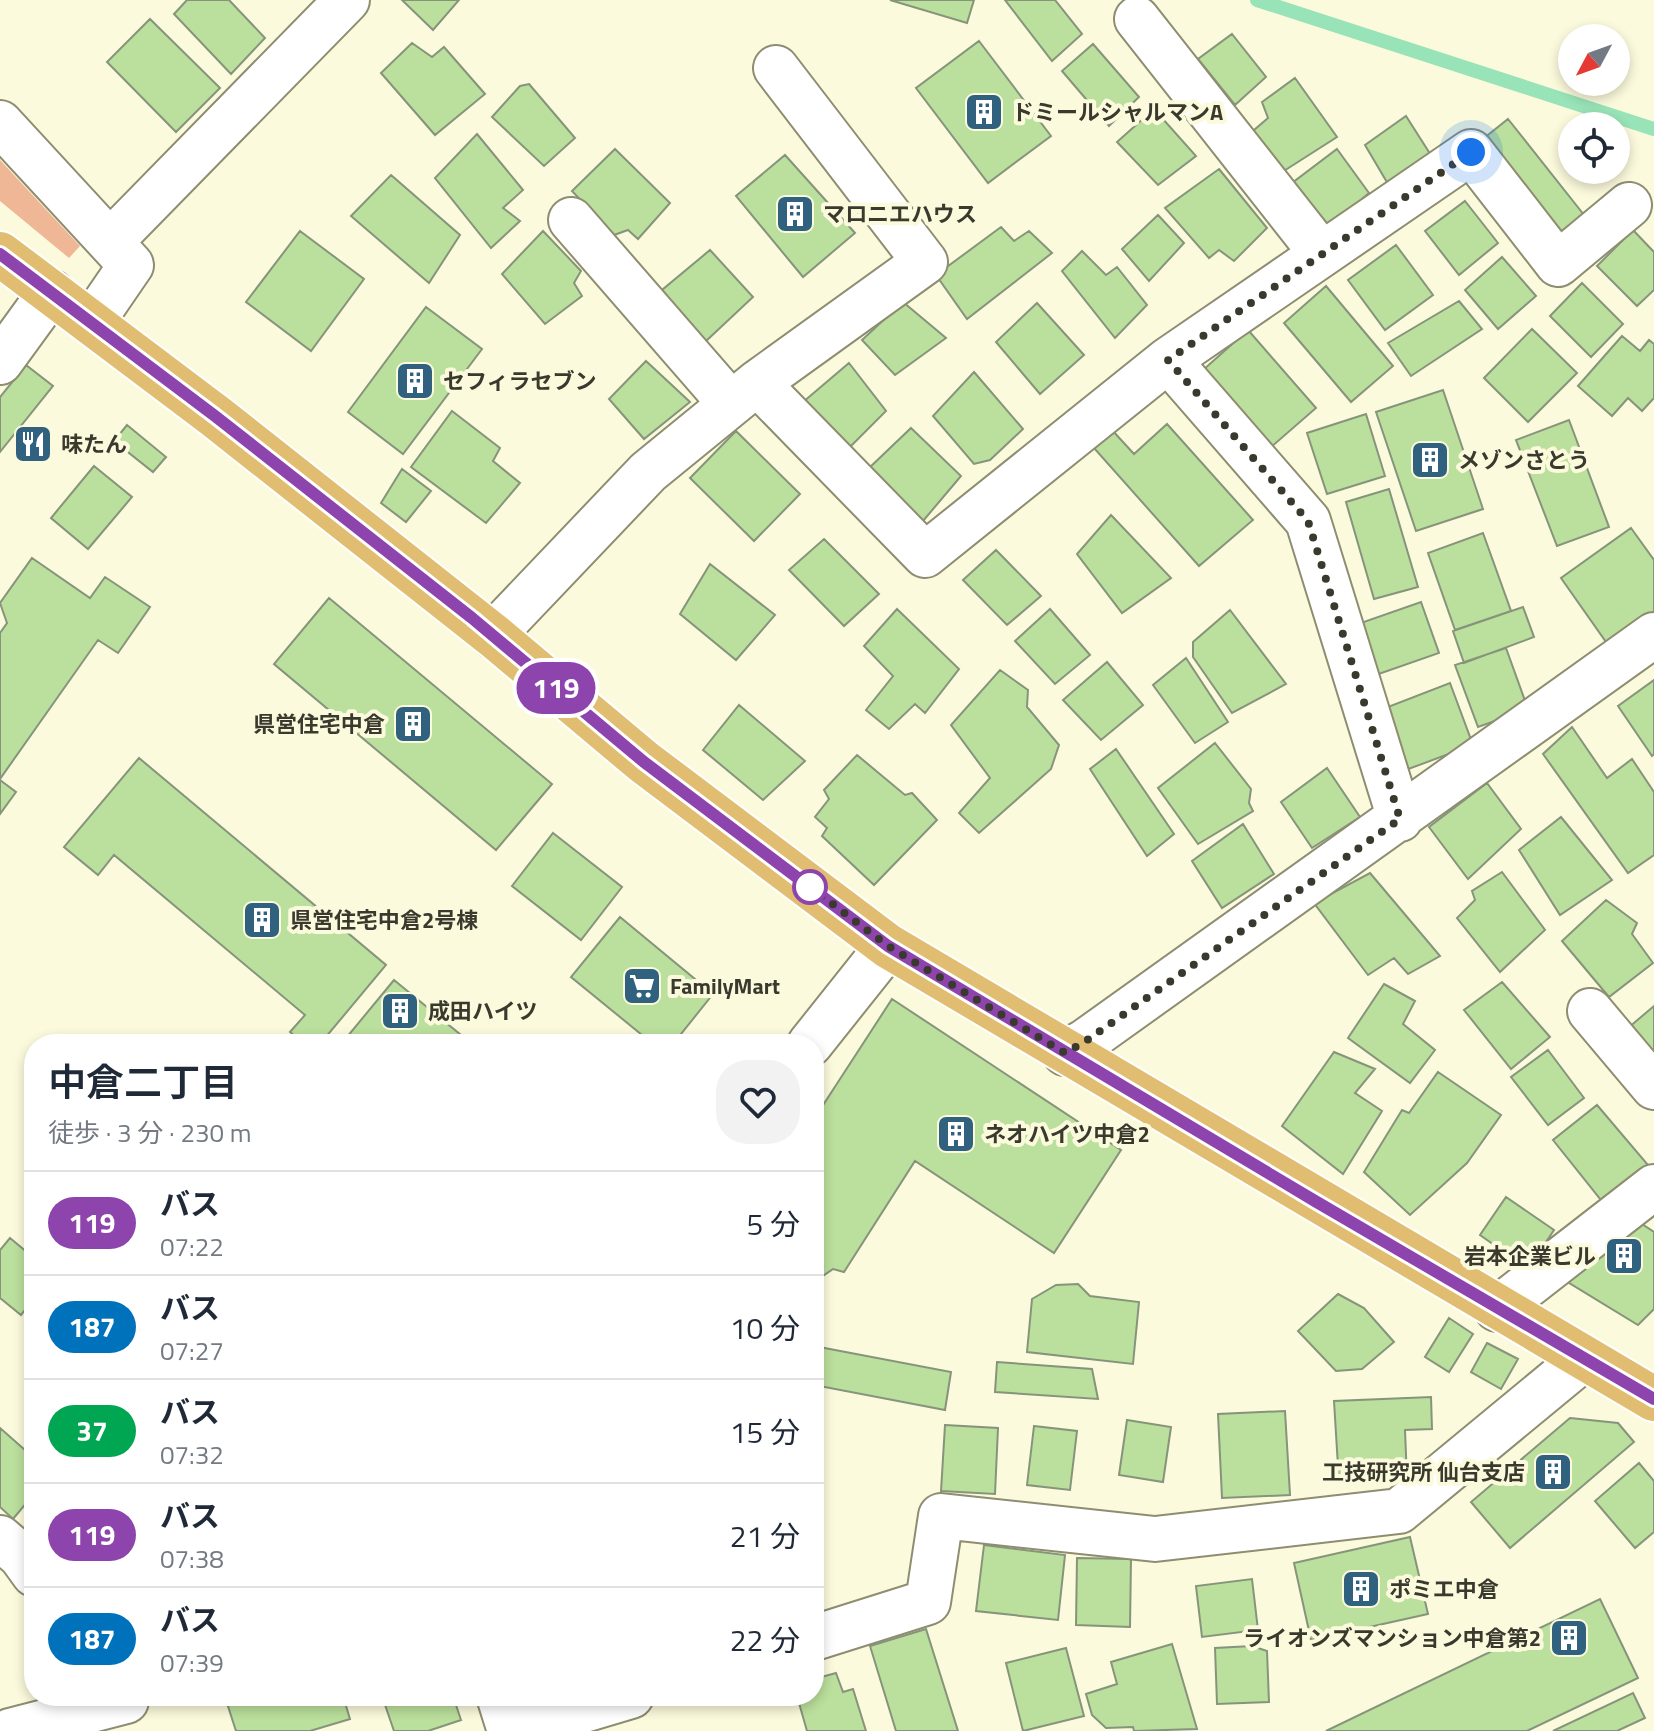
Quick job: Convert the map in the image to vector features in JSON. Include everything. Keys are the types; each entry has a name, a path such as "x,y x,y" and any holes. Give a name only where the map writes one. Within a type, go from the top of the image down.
{"main road":[{"path":"0,254 215,416 495,637 644,762 888,946 1497,1309 1654,1399"}],"street":[{"path":"110,242 347,0"},
{"path":"1137,19 1322,254"},
{"path":"495,637 508,619 648,472 744,394 925,262 776,68"},
{"path":"0,123 131,265 92,322"},
{"path":"571,220 744,394 925,555 1168,360 1471,152 1558,264 1629,205"},
{"path":"0,362 51,292"},
{"path":"1168,360 1308,521 1400,819"},
{"path":"1065,1053 1400,819 1654,635"},
{"path":"818,1034 888,946"},
{"path":"1590,1011 1654,1087"},
{"path":"1497,1309 1654,1187"},
{"path":"824,1635 928,1602 941,1516 1155,1539 1399,1511 1583,1359"},
{"path":"503,1706 512,1731 597,1706"},
{"path":"10,1731 133,1709"}],"shaded area":[{"path":"0,160 80,246 69,258 0,201"}],"building":[{"path":"187,0 229,0 265,38 231,74 174,14"},
{"path":"402,0 459,0 433,30"},
{"path":"890,0 974,0 967,23"},
{"path":"1005,0 1055,0 1082,34 1052,61"},
{"path":"150,19 220,88 176,132 107,62"},
{"path":"1232,34 1266,77 1235,105 1198,59"},
{"name":"ドミールシャルマンA","path":"979,41 1051,136 988,183 916,88"},
{"path":"412,43 432,57 444,47 485,94 435,135 381,73"},
{"path":"1093,44 1139,97 1109,126 1062,71"},
{"path":"1295,78 1337,137 1276,176 1264,158 1269,151 1253,131 1268,118 1262,102"},
{"path":"529,84 575,138 544,166 492,117 520,86"},
{"path":"1154,109 1196,156 1158,185 1117,142"},
{"path":"1406,116 1434,160 1391,189 1365,145"},
{"path":"1508,119 1588,220 1557,244 1478,143"},
{"path":"477,134 523,190 503,208 520,221 491,248 435,178"},
{"path":"615,149 670,203 638,239 628,230 614,235 572,191"},
{"path":"1337,149 1369,193 1328,229 1292,183"},
{"name":"マロニエハウス","path":"785,155 855,233 803,277 736,196"},
{"path":"1219,169 1267,228 1234,261 1219,250 1209,258 1165,208"},
{"path":"391,175 460,235 429,283 351,216"},
{"path":"1465,201 1498,243 1459,275 1425,231"},
{"path":"1158,215 1184,243 1149,281 1122,249"},
{"path":"1001,227 1014,241 1029,231 1052,253 967,319 936,275"},
{"path":"1633,230 1654,252 1654,290 1637,306 1597,266"},
{"path":"300,231 364,279 311,351 246,302"},
{"path":"543,231 581,271 574,283 582,296 545,324 502,274"},
{"path":"1396,245 1433,295 1385,330 1348,280"},
{"path":"710,250 753,297 705,342 662,290"},
{"path":"1082,251 1106,275 1117,267 1147,305 1115,338 1062,271"},
{"path":"1502,257 1536,296 1498,329 1465,290"},
{"path":"1582,283 1623,324 1591,357 1550,316"},
{"path":"1326,286 1393,366 1351,402 1284,323"},
{"path":"1459,301 1482,329 1411,376 1388,343"},
{"path":"903,302 946,338 895,375 862,340"},
{"path":"1037,303 1084,355 1040,394 996,342"},
{"name":"セフィラセブン","path":"426,307 482,349 403,454 348,412"},
{"path":"1532,329 1577,373 1528,422 1484,378"},
{"path":"1248,330 1316,408 1270,448 1203,370"},
{"path":"1622,336 1640,351 1649,340 1654,344 1654,398 1642,411 1628,398 1612,416 1578,386"},
{"path":"646,361 690,402 644,439 609,399"},
{"path":"849,363 886,411 847,450 803,402"},
{"path":"26,365 53,386 0,452 0,397"},
{"path":"974,372 1023,429 990,460 974,464 933,416"},
{"name":"メゾンさとう","path":"1443,390 1483,509 1416,531 1376,412"},
{"path":"452,411 500,448 493,461 520,483 486,523 411,467"},
{"path":"1366,414 1385,476 1327,494 1307,433"},
{"path":"1569,420 1609,527 1557,546 1516,440"},
{"path":"1167,424 1253,520 1199,566 1094,448 1112,430 1134,454"},
{"path":"127,425 166,457 153,472 114,441"},
{"path":"911,428 961,476 923,521 867,470"},
{"path":"736,431 800,494 754,541 690,478"},
{"path":"94,466 132,497 88,549 51,518"},
{"path":"402,469 431,491 406,522 381,503"},
{"path":"1389,489 1418,587 1374,599 1346,502"},
{"path":"1111,515 1171,578 1122,613 1077,554"},
{"path":"1631,528 1654,560 1654,618 1611,649 1561,578"},
{"path":"1483,533 1511,611 1455,630 1428,553"},
{"path":"824,539 879,594 844,626 789,570"},
{"path":"996,550 1041,596 1007,625 963,580"},
{"path":"32,558 90,598 105,577 150,607 118,653 98,640 0,779 0,633 7,623 0,603"},
{"path":"710,564 775,615 736,660 680,614"},
{"name":"県営住宅中倉","path":"329,598 552,784 496,850 274,664"},
{"path":"1421,602 1439,653 1373,676 1355,625"},
{"path":"1523,607 1534,637 1464,663 1453,631"},
{"path":"897,609 959,669 925,713 915,704 889,729 866,710 893,676 864,646"},
{"path":"1050,609 1090,655 1055,684 1015,641"},
{"path":"1230,610 1286,684 1232,713 1193,657 1193,642"},
{"path":"1506,648 1528,709 1478,727 1455,665"},
{"path":"1186,658 1228,722 1195,743 1153,685"},
{"path":"1107,662 1143,705 1101,740 1063,700"},
{"path":"1000,670 1028,690 1027,707 1059,745 1051,769 979,833 959,813 990,778 951,725"},
{"path":"1654,680 1654,754 1652,756 1618,706"},
{"path":"1450,683 1473,745 1403,771 1380,710"},
{"path":"739,705 805,761 763,800 703,750"},
{"path":"1572,727 1607,778 1632,759 1654,792 1654,855 1628,873 1543,754"},
{"path":"1215,743 1251,789 1249,803 1253,811 1198,844 1158,788"},
{"path":"1116,749 1174,834 1147,856 1090,769"},
{"path":"857,755 905,795 912,793 937,820 874,885 822,836 827,828 815,817 829,799 824,790"},
{"name":"県営住宅中倉2号棟","path":"139,758 386,965 328,1034 292,1034 290,1032 305,1015 114,855 98,875 64,847"},
{"path":"1327,768 1360,817 1312,848 1281,802"},
{"path":"0,780 16,792 0,814"},
{"path":"1487,783 1521,829 1468,879 1429,827"},
{"path":"1561,817 1612,880 1560,915 1519,850"},
{"path":"1243,824 1274,874 1222,908 1192,861"},
{"path":"553,833 622,887 581,940 512,886"},
{"path":"1502,872 1545,930 1500,972 1457,918 1475,900 1472,891"},
{"path":"1370,873 1440,956 1408,974 1394,958 1368,975 1314,903"},
{"path":"1606,900 1637,923 1632,934 1653,963 1609,997 1562,941"},
{"name":"FamilyMart","path":"620,917 713,994 681,1034 641,1034 571,977"},
{"name":"成田ハイツ","path":"394,980 460,1034 349,1034"},
{"path":"1502,982 1550,1037 1511,1069 1464,1010"},
{"path":"1384,984 1415,1001 1403,1024 1435,1050 1410,1083 1348,1038"},
{"name":"ネオハイツ中倉2","path":"892,999 1121,1150 1054,1253 915,1161 844,1272 833,1269 824,1275 824,1104"},
{"path":"1654,1006 1654,1058 1628,1028"},
{"path":"1548,1050 1584,1098 1548,1125 1511,1077"},
{"path":"1334,1052 1375,1069 1355,1093 1382,1111 1343,1174 1282,1126"},
{"path":"1438,1072 1501,1115 1467,1163 1410,1215 1364,1172 1402,1110 1409,1113"},
{"path":"1597,1105 1648,1165 1601,1200 1553,1140"},
{"path":"1506,1197 1554,1230 1528,1269 1480,1235"},
{"name":"岩本企業ビル","path":"1636,1220 1654,1232 1654,1309 1638,1325 1566,1281"},
{"path":"10,1238 24,1250 24,1311 21,1315 0,1298 0,1250"},
{"path":"1078,1284 1090,1296 1139,1302 1133,1364 1027,1352 1032,1299 1056,1285"},
{"path":"1338,1294 1364,1308 1394,1342 1362,1369 1336,1371 1298,1331"},
{"path":"1449,1318 1473,1334 1449,1372 1425,1357"},
{"path":"1487,1343 1518,1359 1501,1389 1471,1372"},
{"path":"824,1348 951,1372 945,1410 824,1387"},
{"path":"997,1362 1092,1369 1098,1399 995,1392"},
{"path":"1431,1397 1432,1429 1405,1430 1407,1479 1339,1483 1334,1401"},
{"path":"1285,1411 1290,1495 1222,1498 1218,1414"},
{"name":"工技研究所 仙台支店","path":"1570,1418 1618,1423 1634,1442 1510,1548 1471,1502"},
{"path":"1127,1420 1171,1427 1163,1482 1119,1475"},
{"path":"945,1425 998,1428 995,1494 941,1491"},
{"path":"1034,1426 1077,1431 1070,1490 1027,1485"},
{"path":"0,1428 24,1449 24,1506 13,1519 0,1507"},
{"path":"1639,1463 1654,1481 1654,1532 1635,1548 1595,1501"},
{"name":"ポミエ中倉","path":"1410,1537 1428,1614 1311,1640 1294,1563"},
{"path":"984,1545 1065,1555 1058,1620 976,1611"},
{"path":"1077,1558 1131,1559 1130,1627 1076,1625"},
{"path":"1252,1579 1258,1630 1202,1637 1196,1586"},
{"name":"ライオンズマンション中倉第2","path":"1600,1599 1638,1678 1527,1731 1326,1731"},
{"path":"926,1629 958,1731 896,1731 870,1646"},
{"path":"1172,1644 1197,1729 1134,1731 1133,1727 1106,1728 1092,1715 1086,1694 1117,1684 1111,1662"},
{"path":"1252,1646 1267,1651 1269,1702 1217,1704 1215,1648"},
{"path":"1066,1648 1084,1716 1023,1731 1006,1663"},
{"path":"836,1673 843,1692 853,1689 866,1731 807,1731 800,1706 824,1706 824,1676"},
{"path":"1633,1693 1645,1718 1617,1731 1553,1731"},
{"path":"228,1706 346,1706 350,1719 310,1731 236,1731"},
{"path":"385,1706 456,1706 461,1720 428,1731 394,1731"}],"waterway":[{"path":"1257,0 1654,129"}],"bus line":[{"name":"119","path":"0,254 215,416 472,618 644,762 888,946 1654,1399"}],"place":[{"name":"ドミールシャルマンA","path":"984,112"},
{"name":"マロニエハウス","path":"795,214"},
{"name":"セフィラセブン","path":"415,381"},
{"name":"味たん","path":"33,444"},
{"name":"メゾンさとう","path":"1430,460"},
{"name":"県営住宅中倉","path":"413,724"},
{"name":"県営住宅中倉2号棟","path":"262,920"},
{"name":"FamilyMart","path":"642,986"},
{"name":"成田ハイツ","path":"400,1011"},
{"name":"ネオハイツ中倉2","path":"956,1134"},
{"name":"岩本企業ビル","path":"1624,1256"},
{"name":"工技研究所 仙台支店","path":"1553,1472"},
{"name":"ポミエ中倉","path":"1361,1589"},
{"name":"ライオンズマンション中倉第2","path":"1569,1638"}],"route":[{"path":"810,887 888,946 1065,1053 1400,819 1308,521 1168,360 1471,152"}]}
